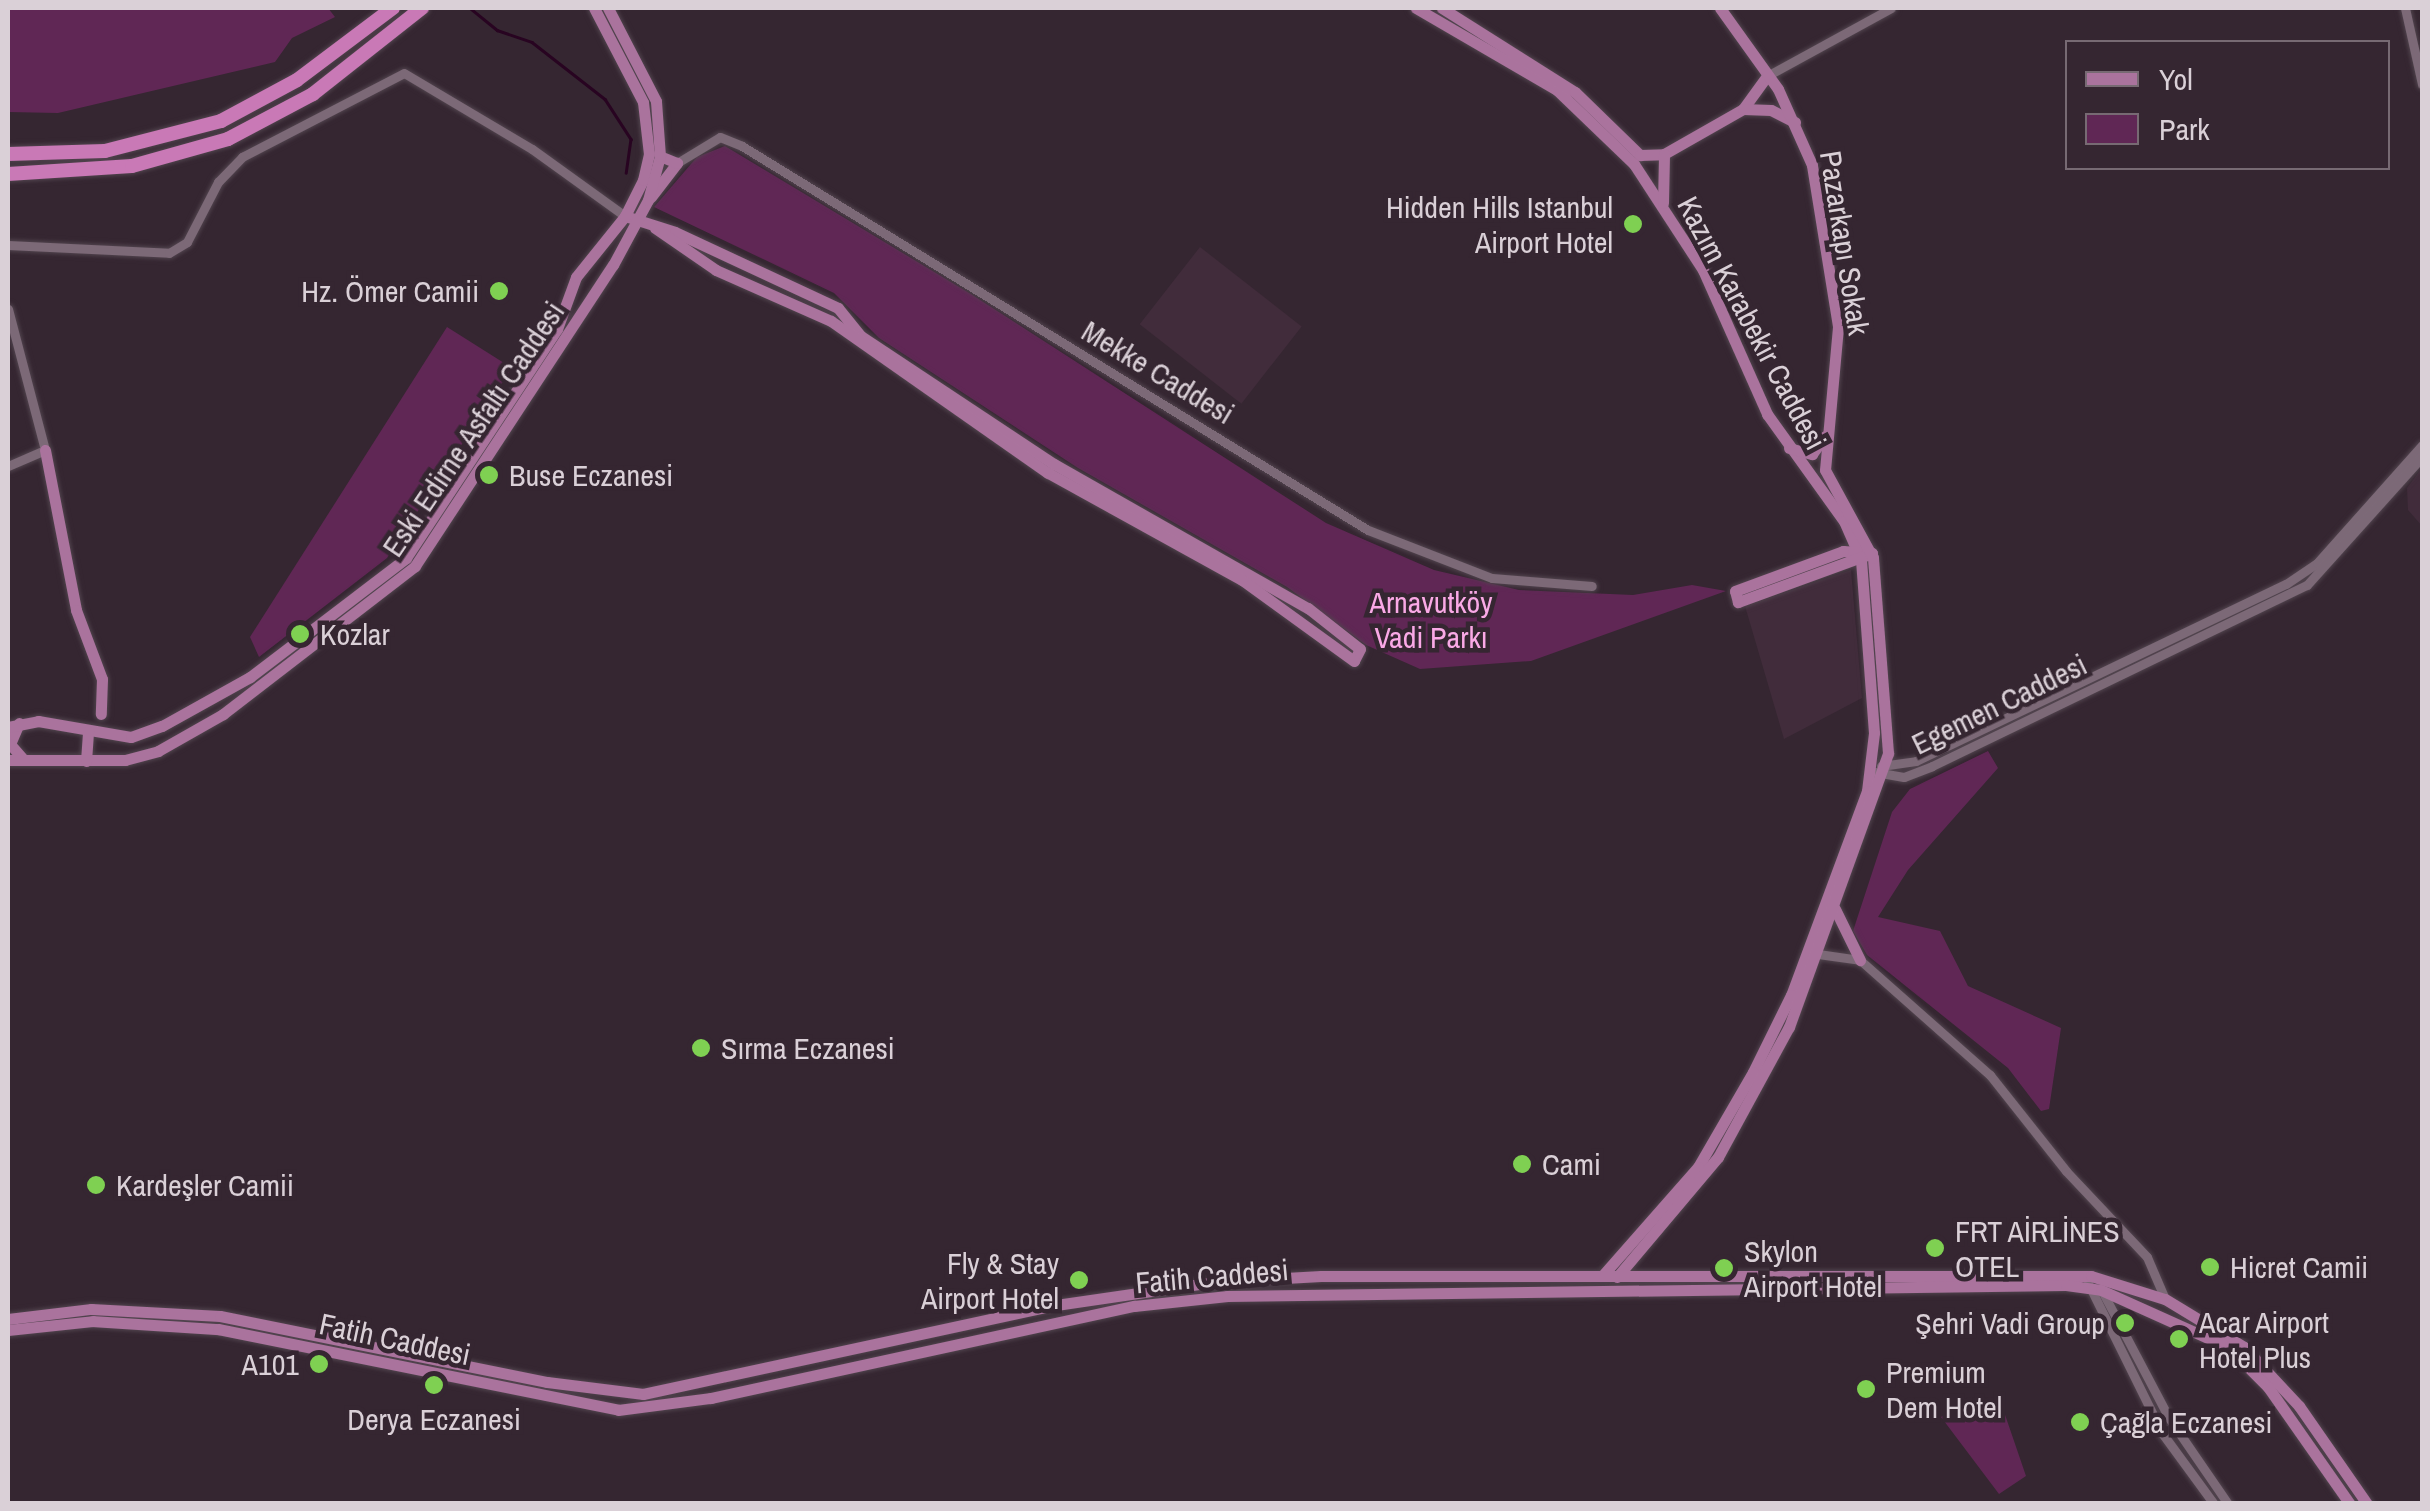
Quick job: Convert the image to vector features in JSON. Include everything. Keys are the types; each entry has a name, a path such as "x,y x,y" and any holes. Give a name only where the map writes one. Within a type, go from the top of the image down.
{"highway":[{"path":"8,152 32,155 106,151 202,128 298,80 393,8"},
{"path":"8,184 170,158 244,132 327,84 422,8"},
{"path":"8,174 79,173"}],"main road":[{"name":"Eski Edirne Asfaltı Caddesi","path":"13,725 82,729 107,736 145,732 253,683 406,558 532,365 570,300 576,277 624,216 643,180 648,123 620,52 594,8"},
{"name":"Eski Edirne Asfaltı Caddesi","path":"8,760 86,761 158,751 415,566 613,265 648,200 660,156 656,101 608,8"},
{"name":"Kazım Karabekir Caddesi","path":"1416,8 1575,104 1614,140 1666,210 1702,270 1789,448 1863,554"},
{"path":"1442,8 1575,92 1640,155 1664,154 1743,108 1767,76"},
{"name":"Pazarkapı Sokak","path":"1720,8 1795,122 1812,166 1838,326 1828,427"},
{"path":"1743,108 1770,110 1795,122"},
{"path":"1664,154 1659,170 1666,210"},
{"path":"648,200 677,163 660,156"},
{"path":"624,216 798,289 1051,469 1242,580 1354,662 1360,648 1254,574 1051,469"},
{"path":"598,247 613,251 613,265"},
{"path":"570,300 588,303"},
{"path":"532,365 538,379"},
{"path":"1789,448 1812,454 1828,427"},
{"name":"Kazım Karabekir Caddesi","path":"1607,1289 1718,1157 1789,1027 1835,909 1881,770 1858,520 1830,485 1828,427"},
{"path":"45,450 76,610 102,679 102,714 107,736"},
{"path":"1737,596 1863,554"},
{"path":"86,761 82,729 102,714"},
{"path":"13,725 10,744 24,760"},
{"name":"Kazım Karabekir Caddesi","path":"1602,1275 1698,1167 1753,1072 1791,995 1881,770"},
{"path":"1835,909 1860,960"},
{"name":"Fatih Caddesi","path":"8,1318 91,1309 220,1316 616,1394 670,1392 1056,1306 1214,1282 1618,1274 2094,1283 2165,1299 2220,1327 2274,1377 2367,1504"},
{"path":"1602,1275 1607,1289"},
{"name":"Fatih Caddesi","path":"8,1330 93,1322 218,1329 618,1410 672,1405 1134,1306 1322,1292 2094,1283 2213,1337 2240,1357 2350,1504"},
{"path":"791,1363 795,1378"}],"street":[{"path":"1767,76 1891,8"},
{"path":"2405,8 2422,84"},
{"path":"8,245 169,254 186,242 218,182 242,157 404,73 532,150 624,216"},
{"name":"Mekke Caddesi","path":"677,163 720,137 981,290 1325,508 1492,578 1592,586"},
{"path":"8,309 45,450 8,466"},
{"name":"Egemen Caddesi","path":"1881,770 1916,761 2286,584 2317,563 2422,445"},
{"name":"Egemen Caddesi","path":"1881,770 1904,777 1932,766 2308,585 2422,458"},
{"path":"1818,954 1860,960 1990,1075 2066,1171 2148,1256 2165,1299"},
{"path":"2094,1283 2162,1433 2214,1504"},
{"path":"2094,1283 2169,1418 2228,1504"}],"shaded area":[{"path":"1200,247 1302,326 1241,404 1140,324"},
{"path":"2422,468 2422,526 2408,510 2407,488"},
{"path":"1851,570 1862,698 1784,739 1745,606"}],"green space":[{"path":"8,8 328,8 335,17 292,38 275,62 58,113 8,112"},
{"name":"Arnavutköy Vadi Parkı","path":"725,146 971,294 1326,523 1434,570 1519,590 1633,595 1692,585 1726,591 1531,661 1420,669 1366,645 1287,587 1078,468 879,338 834,293 654,207 697,157"},
{"path":"447,327 512,368 387,558 259,657 250,637"},
{"path":"1988,751 1998,768 1908,870 1878,917 1940,931 1968,986 2061,1028 2049,1109 2041,1111 2008,1068 1867,955 1853,931 1892,812 1910,789"},
{"path":"1947,1401 2001,1403 2026,1476 1999,1494 1941,1417 1952,1410"}],"waterway":[{"path":"470,8 497,30 532,42 605,99 631,139 626,173"}],"place":[{"name":"Hidden Hills Istanbul Airport Hotel","path":"1633,224"},
{"name":"Hz. Ömer Camii","path":"499,291"},
{"name":"Buse Eczanesi","path":"489,475"},
{"name":"Kozlar","path":"300,634"},
{"name":"Sırma Eczanesi","path":"701,1048"},
{"name":"Cami","path":"1522,1164"},
{"name":"Kardeşler Camii","path":"96,1185"},
{"name":"FRT AİRLİNES OTEL","path":"1935,1248"},
{"name":"Hicret Camii","path":"2210,1267"},
{"name":"Skylon Airport Hotel","path":"1724,1268"},
{"name":"Fly & Stay Airport Hotel","path":"1079,1280"},
{"name":"Şehri Vadi Group","path":"2125,1323"},
{"name":"Acar Airport Hotel Plus","path":"2179,1339"},
{"name":"A101","path":"319,1364"},
{"name":"Derya Eczanesi","path":"434,1385"},
{"name":"Premium Dem Hotel","path":"1866,1389"},
{"name":"Çağla Eczanesi","path":"2080,1422"}]}
